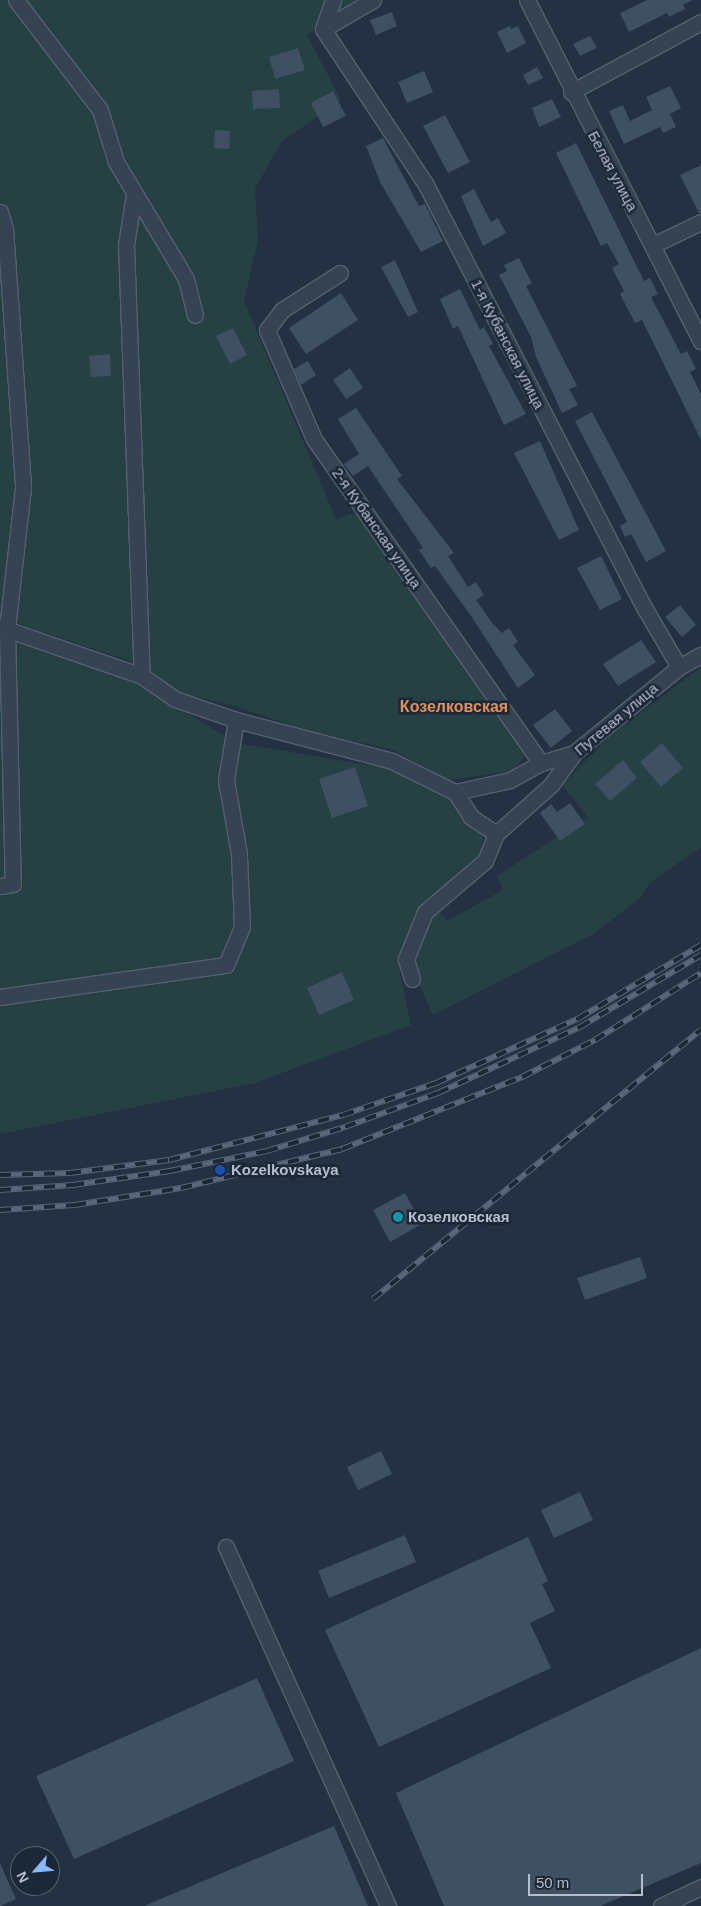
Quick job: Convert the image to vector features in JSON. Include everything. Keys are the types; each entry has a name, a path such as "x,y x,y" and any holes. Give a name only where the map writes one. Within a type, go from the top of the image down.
{"street":[{"path":"16,0 100,110 116,162 186,279 195,315"},
{"path":"323,28 333,0"},
{"path":"323,28 373,0"},
{"name":"Белая улица","path":"527,0 571,92 701,341"},
{"path":"571,92 701,22"},
{"name":"1-я Кубанская улица","path":"323,28 425,183 645,609 679,667"},
{"path":"134,194 126,245 142,676"},
{"path":"0,212 5,228 23,488 3,628 13,884 0,886"},
{"path":"653,246 701,222"},
{"name":"2-я Кубанская улица","path":"340,273 282,310 267,330 314,439 541,763"},
{"path":"3,628 142,676 175,699 236,720 392,761 456,792 471,817 496,834"},
{"name":"Путевая улица","path":"412,979 406,959 425,912 485,861 496,834 551,785 574,753 679,667 701,655"},
{"path":"0,997 226,965 242,927 239,854 226,780 236,720"},
{"path":"456,792 510,780 541,763 574,753"},
{"path":"226,1547 388,1906"},
{"path":"661,1906 701,1888"}],"green space":[{"path":"0,0 365,0 307,35 341,100 281,142 255,189 258,240 244,301 336,519 358,512 528,753 512,771 448,780 393,750 308,731 225,703 171,692 148,667 0,618"},
{"path":"0,631 136,681 236,743 392,769 450,797 483,838 478,858 414,916 400,973 411,1025 255,1083 0,1134"},
{"path":"701,667 701,847 650,883 639,899 593,934 433,1015 413,971 418,941 438,909 447,921 503,890 497,876 588,817 562,785 609,737"}],"building":[{"path":"647,0 693,0 683,5 685,9 669,17 667,13 629,32 620,13"},
{"path":"392,12 397,26 376,35 370,20"},
{"path":"510,26 511,29 518,26 526,43 507,53 497,32"},
{"path":"590,36 597,48 580,56 573,44"},
{"path":"298,48 305,70 275,79 269,57"},
{"path":"537,67 543,78 528,85 523,75"},
{"path":"424,71 433,92 407,103 398,82"},
{"path":"670,86 681,108 670,114 676,127 663,133 660,127 624,144 609,111 623,105 630,121 652,110 646,97"},
{"path":"279,89 280,108 253,109 252,91"},
{"path":"333,91 346,116 323,127 311,103"},
{"path":"552,99 561,117 539,127 532,108"},
{"path":"445,115 470,162 448,173 423,126"},
{"path":"215,130 230,131 229,149 214,148"},
{"path":"383,138 419,206 425,204 443,241 421,252 380,182 366,146"},
{"path":"576,143 644,281 650,278 658,294 651,297 681,354 687,351 696,369 690,372 701,394 701,440 642,320 635,323 620,294 624,291 612,268 619,264 607,243 601,246 556,153"},
{"path":"701,165 701,213 699,213 680,175"},
{"path":"474,189 491,222 498,218 506,233 483,246 461,196"},
{"path":"519,258 532,283 526,286 577,386 569,389 578,405 562,413 536,357 531,337 499,275 507,271 504,265"},
{"path":"395,260 418,312 408,317 381,267"},
{"path":"460,289 480,330 484,327 493,344 489,346 526,414 504,425 458,326 453,329 440,299"},
{"path":"341,293 358,320 306,354 289,328"},
{"path":"233,328 247,355 230,364 216,336"},
{"path":"110,354 111,376 91,377 89,356"},
{"path":"308,361 316,375 301,385 294,369"},
{"path":"350,368 363,388 346,399 333,380"},
{"path":"356,408 402,476 397,479 454,553 448,556 468,587 476,582 484,595 476,600 502,633 509,628 518,642 513,645 535,675 518,688 471,616 435,566 431,568 419,550 423,548 368,466 353,476 344,464 359,454 338,419"},
{"path":"592,412 666,551 646,562 631,534 625,537 620,526 627,522 575,421"},
{"path":"540,441 579,530 559,540 514,453"},
{"path":"601,556 622,599 600,610 577,568"},
{"path":"680,605 696,625 682,637 665,617"},
{"path":"641,640 656,662 618,686 603,664"},
{"path":"555,709 572,731 551,748 533,725"},
{"path":"662,743 683,768 661,787 640,762"},
{"path":"623,760 637,778 610,801 595,784"},
{"path":"355,767 368,806 332,818 319,779"},
{"path":"570,803 585,824 560,841 540,813 551,804 557,812"},
{"path":"342,972 354,1000 319,1015 307,988"},
{"name":"Козелковская","path":"405,1193 422,1224 390,1242 373,1210"},
{"path":"640,1257 647,1278 585,1300 577,1278"},
{"path":"381,1451 392,1474 358,1490 347,1467"},
{"path":"580,1492 593,1520 554,1538 541,1510"},
{"path":"405,1535 416,1562 329,1598 318,1571"},
{"path":"528,1537 548,1581 542,1584 555,1611 530,1623 551,1668 379,1747 325,1630"},
{"path":"701,1648 701,1863 600,1906 444,1906 396,1793"},
{"path":"257,1678 294,1761 74,1859 36,1776"},
{"path":"334,1826 368,1906 144,1906"},
{"path":"0,1863 10,1886 10,1896 15,1896 16,1899 0,1906"}],"railway":[{"path":"0,1175 70,1173 169,1160 343,1115 436,1083 579,1018 701,945"},
{"path":"0,1190 73,1185 170,1171 267,1151 345,1127 438,1093 580,1027 701,955"},
{"path":"0,1210 75,1205 181,1188 342,1149 522,1077 595,1040 701,973"},
{"path":"373,1299 701,1030"}],"place":[{"name":"Kozelkovskaya","path":"220,1170"},
{"name":"Козелковская","path":"398,1217"}],"district":[{"name":"Козелковская","path":"454,707"}]}
